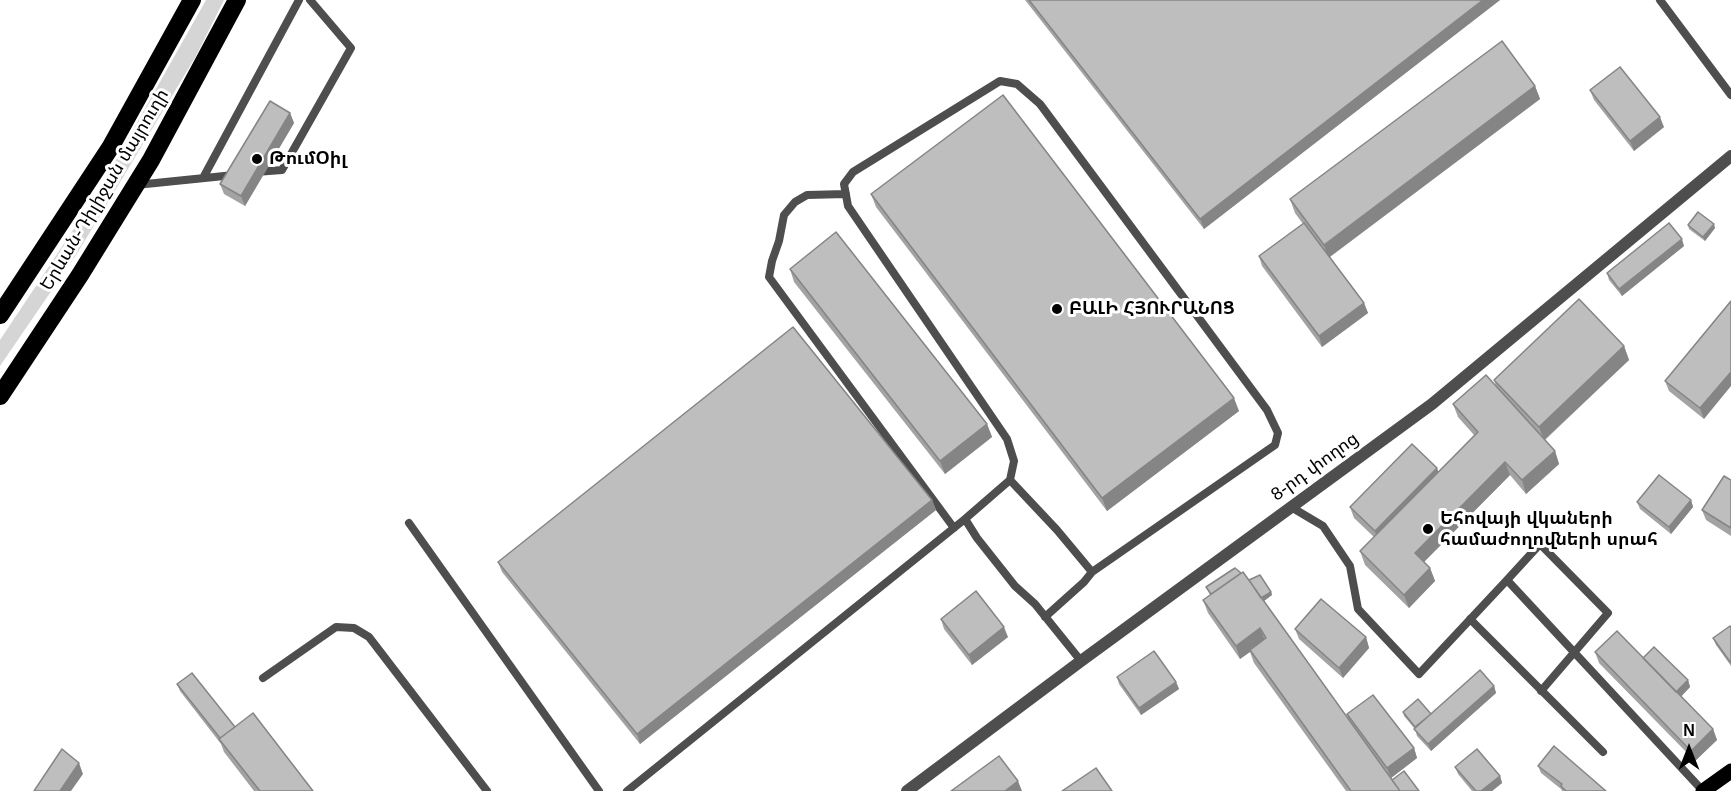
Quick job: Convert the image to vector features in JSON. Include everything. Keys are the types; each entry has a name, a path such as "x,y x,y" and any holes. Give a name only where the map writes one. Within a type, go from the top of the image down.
{"highway":[{"name":"Երևան-Դիլիջան մայրուղի","path":"0,315 110,148 192,0"},
{"name":"Երևան-Դիլիջան մայրուղի","path":"0,396 80,276 151,160 237,0"}],"main road":[{"path":"1703,791 1731,771"}],"street":[{"name":"8-րդ փողոց","path":"907,791 1432,404 1731,156"}],"lane":[{"path":"203,178 299,0"},
{"path":"136,185 282,170 351,48 309,0"},
{"path":"1660,0 1731,95"},
{"path":"627,791 954,528 1010,480 1014,461 1007,439 848,206 844,184 852,172 1000,81 1017,84 1040,104 1267,410 1278,432 1275,445 1092,572 1045,617"},
{"path":"846,194 807,195 795,202 784,215 769,277 954,528"},
{"path":"1010,480 1057,530 1092,572"},
{"path":"1291,507 1323,526 1350,566 1358,609 1419,674 1540,544 1608,613 1541,691"},
{"path":"965,519 1015,586 1035,604 1081,661"},
{"path":"409,523 599,791"},
{"path":"1507,580 1703,791"},
{"path":"1470,619 1603,752"},
{"path":"263,678 336,627 354,628 369,637 487,791"}],"shaded area":[{"path":"206,0 224,0 196,56 78,252 0,366 0,340 97,194"}],"building":[{"path":"1029,0 1483,0 1200,219"},
{"path":"1502,41 1535,86 1324,245 1290,199"},
{"path":"1620,67 1660,117 1630,141 1590,90"},
{"name":"ԲԱԼԻ ՀՅՈՒՐԱՆՈՑ","path":"1003,95 1234,398 1102,498 871,194"},
{"path":"270,101 290,113 241,196 220,184"},
{"path":"1698,212 1714,224 1703,237 1688,225"},
{"path":"1304,223 1364,303 1319,336 1259,256"},
{"path":"1669,223 1682,239 1619,289 1607,273"},
{"path":"836,232 987,424 940,461 790,269"},
{"path":"1579,299 1624,346 1539,427 1494,380"},
{"path":"1731,301 1731,372 1700,408 1665,381"},
{"path":"793,327 932,500 637,734 498,562"},
{"name":"Եհովայի վկաների համաժողովների սրահ","path":"1486,375 1555,451 1522,480 1505,462 1415,553 1430,568 1404,595 1360,551 1478,432 1453,404"},
{"path":"1412,444 1437,468 1375,531 1350,507"},
{"path":"1659,475 1691,500 1669,527 1637,502"},
{"path":"1724,476 1731,480 1731,528 1702,510"},
{"path":"1235,568 1241,573 1211,594 1206,587"},
{"path":"1243,572 1400,791 1351,791 1250,650 1266,638 1260,628 1236,646 1203,600"},
{"path":"1260,575 1271,592 1261,598 1249,580"},
{"path":"976,591 1004,627 969,655 941,619"},
{"path":"1321,599 1366,637 1339,668 1295,629"},
{"path":"1730,626 1731,628 1731,663 1713,638"},
{"path":"1617,631 1713,729 1691,751 1595,652"},
{"path":"1654,647 1688,680 1676,692 1643,658"},
{"path":"1154,651 1176,682 1139,708 1117,677"},
{"path":"1480,670 1494,686 1428,744 1414,729"},
{"path":"192,673 235,727 220,738 177,684"},
{"path":"1373,695 1414,748 1387,768 1347,714"},
{"path":"1418,699 1431,714 1415,727 1403,712"},
{"path":"253,713 313,791 260,791 219,739"},
{"path":"1554,746 1606,791 1566,791 1561,786 1562,784 1538,766"},
{"path":"62,749 79,763 60,791 34,791"},
{"path":"1477,749 1500,776 1481,791 1476,791 1455,767"},
{"path":"999,756 1018,781 1005,791 951,791"},
{"path":"1096,768 1112,791 1062,791"},
{"path":"1404,771 1419,791 1400,791 1392,780"}],"place":[{"name":"ԹումՕիլ","path":"257,159"},
{"name":"ԲԱԼԻ ՀՅՈՒՐԱՆՈՑ","path":"1057,309"},
{"name":"Եհովայի վկաների համաժողովների սրահ","path":"1428,529"}]}
